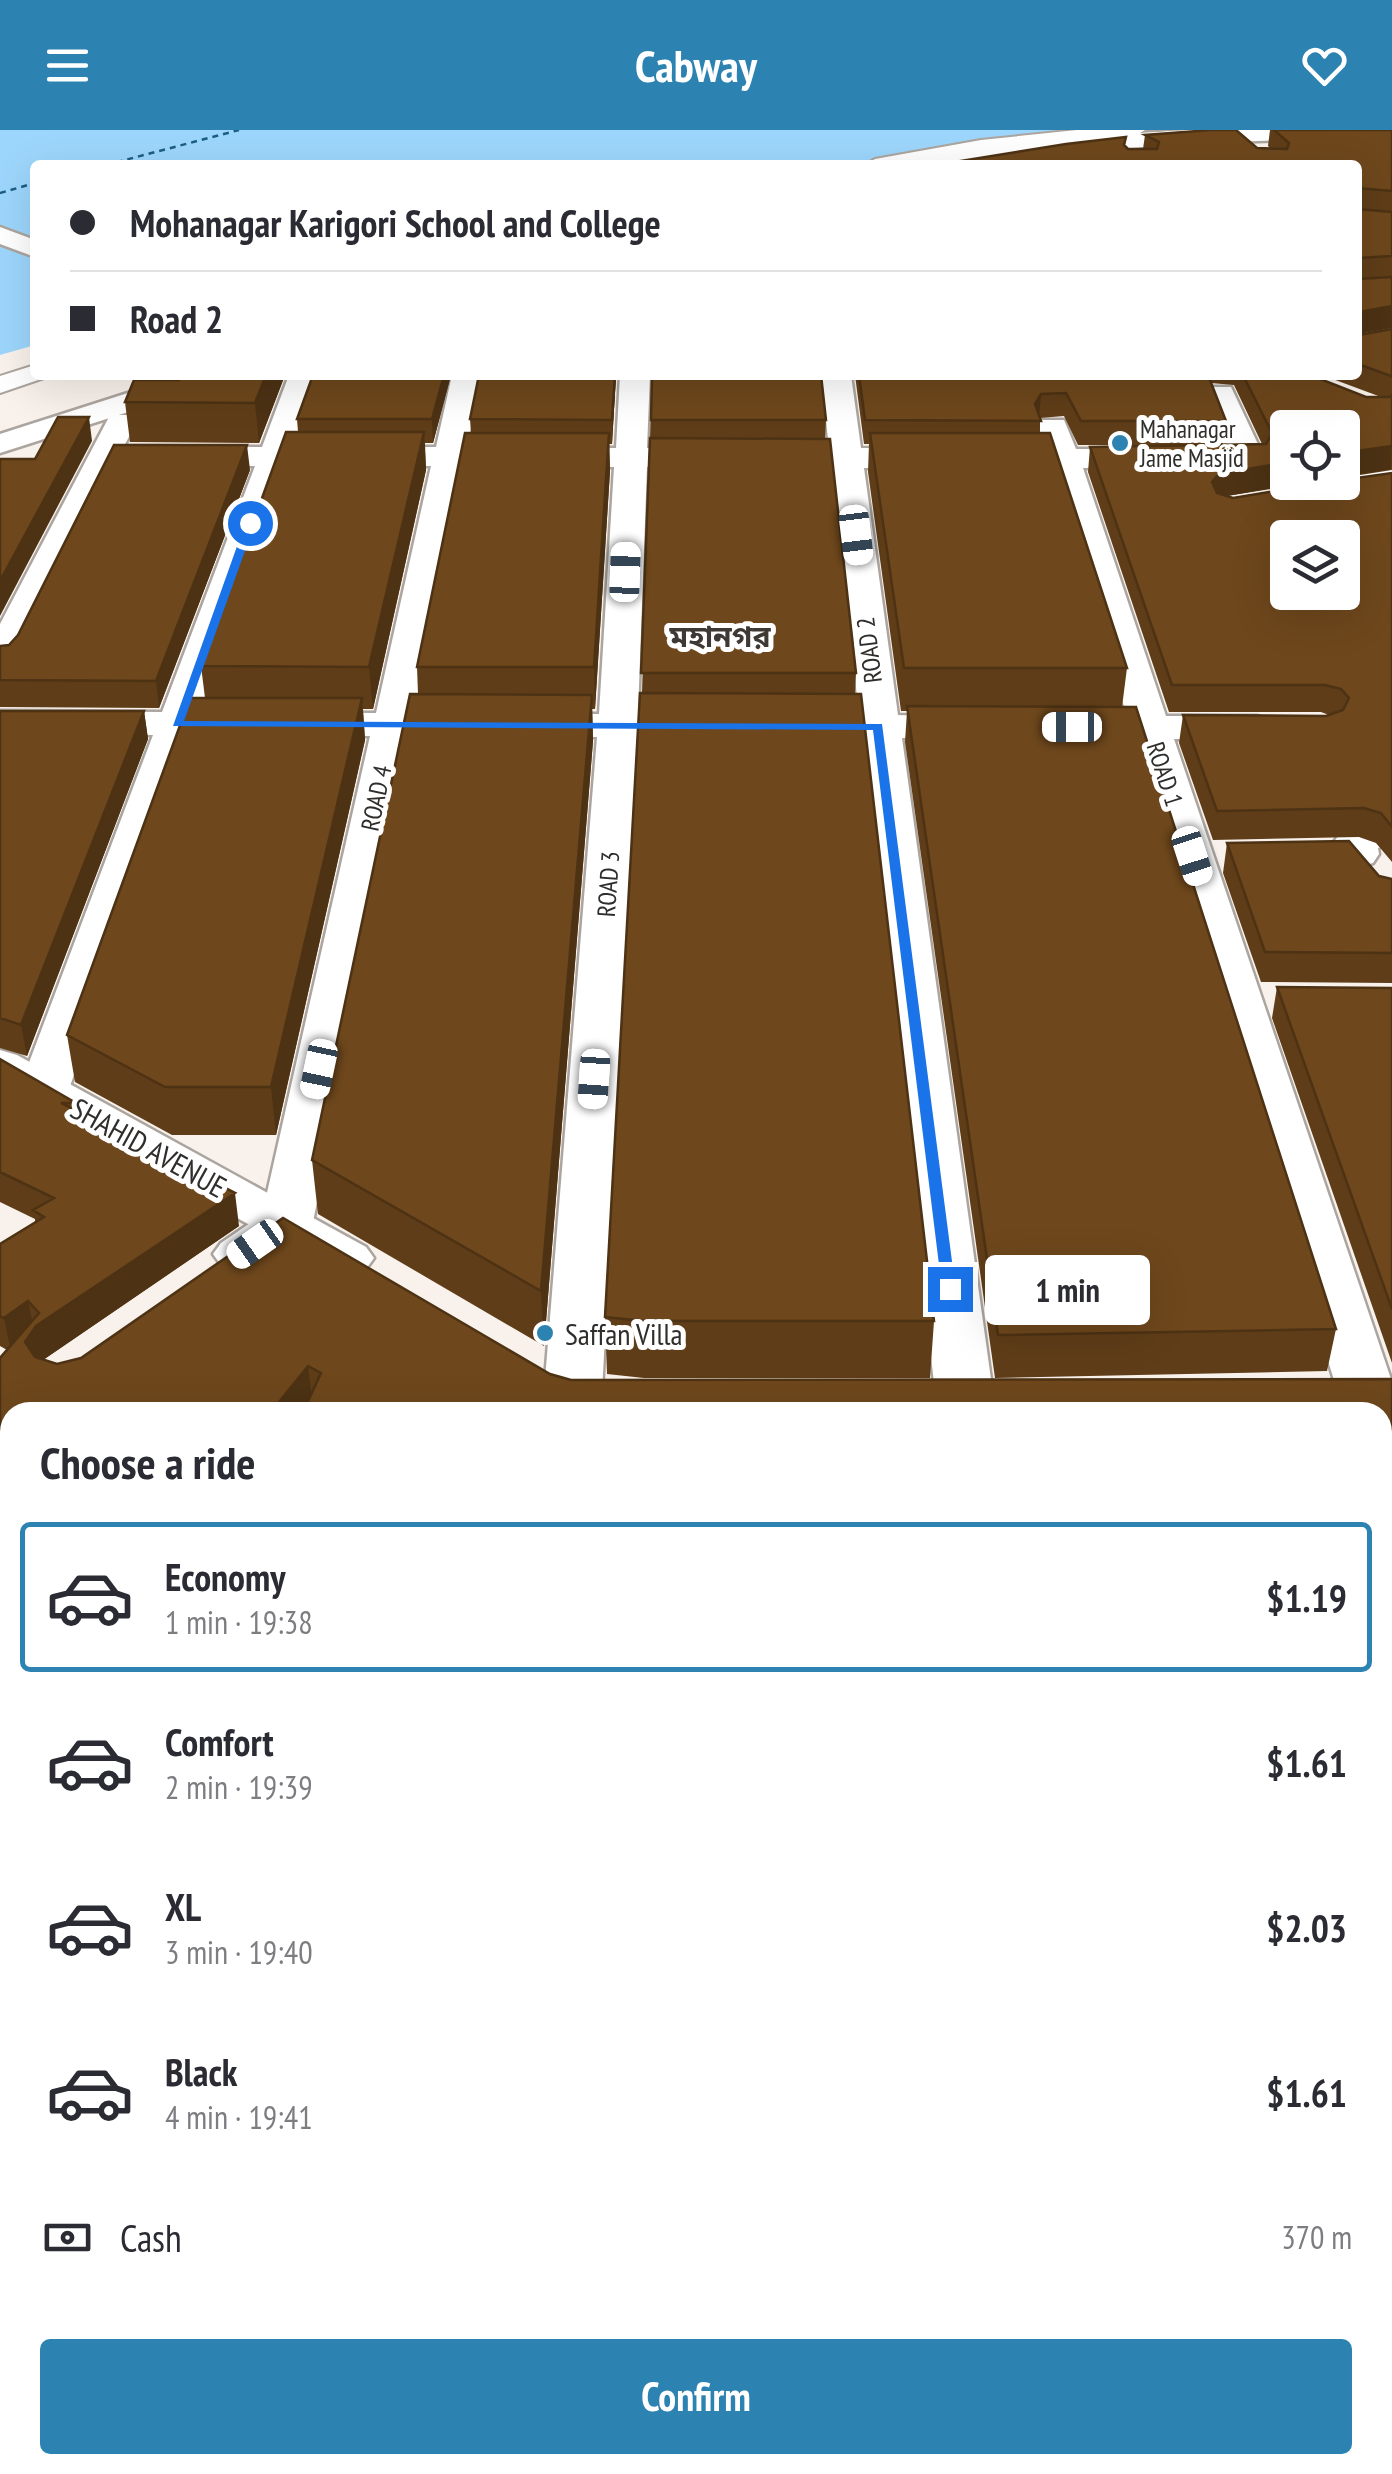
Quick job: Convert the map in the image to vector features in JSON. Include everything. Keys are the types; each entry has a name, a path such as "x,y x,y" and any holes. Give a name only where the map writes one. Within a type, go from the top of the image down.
{"street":[{"path":"903,160 980,146 1136,130"},
{"path":"978,160 1144,139 1392,132"},
{"path":"1043,160 1098,152 1244,142 1392,140"},
{"path":"1244,142 1266,160"},
{"path":"0,220 30,233"},
{"path":"0,234 30,247"},
{"path":"0,444 195,380"},
{"path":"22,1077 177,724 302,380"},
{"name":"ROAD 4","path":"286,1222 467,380"},
{"name":"ROAD 3","path":"522,1362 600,1396 618,726 635,380"},
{"name":"ROAD 2","path":"837,380 965,1401"},
{"path":"0,384 44,384"},
{"path":"0,413 44,384"},
{"path":"104,456 846,458 1058,442 1249,459 1220,393"},
{"path":"0,660 122,420"},
{"name":"ROAD 1","path":"1058,442 1150,728 1211,856 1380,1392"},
{"path":"1392,445 1366,454 1355,464 1392,482"},
{"path":"1360,487 1392,482"},
{"path":"0,723 1302,728"},
{"path":"1354,863 1355,842 1362,836 1392,828"},
{"name":"SHAHID AVENUE","path":"22,1077 388,1281"},
{"path":"192,1288 286,1222"},
{"path":"1310,1394 1380,1392"},
{"path":"908,1401 1022,1400"}],"water":[{"path":"0,130 1074,130 984,140 870,160 30,160 30,346 0,355"}],"building":[{"path":"1236,130 1257,148 1287,149 1289,143 1274,130 1392,130 1392,191 1362,188 1362,160 967,160 1126,137 1124,145 1128,149 1157,149 1159,142 1145,135"},
{"path":"1362,209 1392,212 1392,256 1362,258"},
{"path":"1392,277 1392,306 1362,311 1362,279"},
{"path":"1392,329 1391,376 1362,365 1362,334"},
{"path":"134,380 264,380 255,403 125,402"},
{"path":"311,380 443,380 432,419 297,419"},
{"path":"478,380 615,380 612,420 470,419"},
{"path":"652,380 822,380 826,420 651,420"},
{"path":"860,380 1210,380 1226,421 1081,421 1066,393 1041,394 1035,404 1041,421 865,420"},
{"path":"1246,380 1323,380 1366,397 1392,395 1392,446 1360,450 1360,410 1270,410 1270,429"},
{"path":"58,417 89,417 0,581 0,459 35,459"},
{"path":"286,432 424,432 369,667 201,666"},
{"path":"465,433 609,433 594,667 417,667"},
{"path":"870,433 1050,433 1127,668 904,668"},
{"path":"1270,437 1270,465 1219,474 1212,482 1217,493 1233,498 1270,492 1270,500 1360,500 1360,477 1392,473 1392,827 1381,813 1364,808 1217,811 1183,715 1326,716 1343,710 1349,698 1341,689 1325,685 1172,685 1090,447 1266,444"},
{"path":"650,438 830,439 856,673 641,673"},
{"path":"114,445 247,445 156,681 0,680 0,646 9,645 18,635"},
{"path":"640,693 861,694 934,1321 643,1321 605,1317"},
{"path":"410,694 592,695 541,1291 312,1160"},
{"path":"190,698 362,698 271,1087 165,1087 67,1035"},
{"path":"907,706 1136,707 1336,1329 998,1335"},
{"path":"0,711 144,711 21,1025 0,1018"},
{"path":"1349,841 1379,876 1392,879 1392,953 1265,952 1227,843"},
{"path":"1277,987 1392,988 1392,1309"},
{"path":"0,1059 76,1103 61,1103 235,1193 36,1326 25,1342 35,1357 57,1364 81,1358 283,1218 550,1374 571,1380 1392,1379 1392,1402 308,1402 321,1373 308,1366 279,1402 0,1402 0,1358 39,1313 28,1301 4,1318 0,1316 0,1244 44,1217 33,1210 54,1198 0,1172"}],"ferry route":[{"path":"125,160 239,130"},
{"path":"0,193 30,184"}],"place":[{"name":"Mahanagar Jame Masjid","path":"1120,443"},
{"name":"Saffan Villa","path":"545,1333"}],"district":[{"name":"মহানগর","path":"720,635"}],"route":[{"path":"250,523 177,724 878,726 950,1289"}]}
